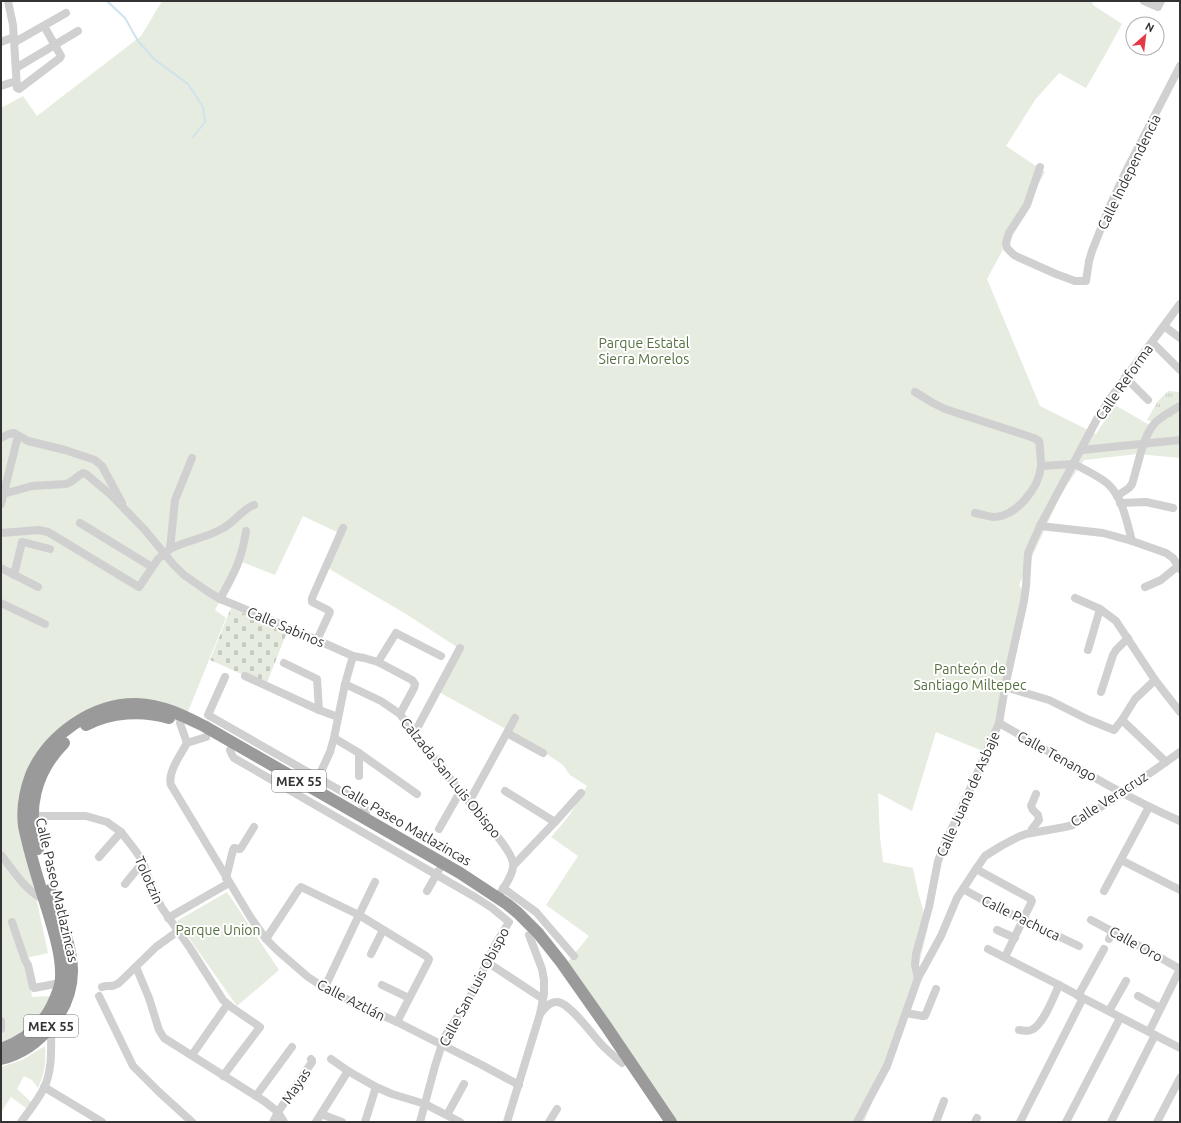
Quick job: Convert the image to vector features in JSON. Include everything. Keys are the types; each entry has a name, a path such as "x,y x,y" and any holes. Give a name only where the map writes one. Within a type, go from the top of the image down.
{"highway":[{"name":"Calle Paseo Matlazincas","path":"1,1059 27,1047 42,1036 51,1026 62,1008 68,994 72,970 67,944 49,901 24,826 23,813 32,773 46,750 70,727 82,718 103,709 136,704 164,708 187,717 460,873 500,892 538,934 560,962 606,1026 671,1122"},
{"name":"Calle Paseo Matlazincas","path":"1,1049 20,1041 38,1027 54,1002 60,983 61,970 59,956 32,816 36,791 40,778 60,746 79,729 91,722 113,715 141,713 162,716 180,723 230,750 438,872 489,900 512,918 539,946 558,970 663,1122"}],"street":[{"path":"8,1 12,18 17,85 19,89 61,56 44,26"},
{"path":"1144,1 1158,7 1161,1"},
{"path":"1,42 14,40 44,26 66,13"},
{"path":"16,68 78,31"},
{"name":"Calle Independencia","path":"1040,168 1027,205 1009,233 1006,243 1007,248 1014,255 1056,274 1075,281 1086,281 1092,251 1109,208 1126,171 1180,66"},
{"path":"1,86 17,85"},
{"name":"Calle Reforma","path":"1074,464 1098,419 1125,377 1180,304"},
{"path":"1164,326 1180,338"},
{"path":"1152,342 1180,370"},
{"path":"1125,377 1148,400"},
{"path":"915,392 945,409 1037,439 1040,444 1041,466 1037,480 1027,498 1016,509 1001,515 993,517 975,513"},
{"path":"1118,499 1132,484 1148,432 1156,422 1180,406"},
{"path":"1,438 12,433 28,441 83,455 98,462 127,511"},
{"path":"1,504 18,436"},
{"path":"1082,450 1180,440"},
{"path":"167,551 175,500 192,458"},
{"path":"1041,466 1074,464 1108,484 1118,499 1132,541"},
{"name":"Calle Juana de Asbaje","path":"857,1122 884,1072 895,1046 918,978 915,965 916,954 929,907 940,854 999,723 1005,687 1024,601 1028,553 1040,526 1074,464"},
{"path":"3,494 32,486 66,484 70,483 81,474 86,474 127,511"},
{"path":"1118,499 1146,502 1174,508"},
{"path":"1,533 39,530 48,532 137,587 140,587 158,559 167,551 224,528 245,509 254,504"},
{"name":"Calle Sabinos","path":"127,511 151,537 167,551 184,575 220,599 353,656 378,662 410,678 414,682 414,688 400,714"},
{"path":"80,523 152,567"},
{"path":"1040,526 1103,533 1132,541 1173,558 1179,567 1161,580 1145,587"},
{"path":"317,640 330,612 312,602 312,598 343,528"},
{"path":"220,599 234,574 240,558 246,530"},
{"path":"14,575 22,542 50,549"},
{"path":"1,568 38,588"},
{"path":"1074,598 1100,609 1116,621 1156,680 1180,712"},
{"path":"1,603 45,624"},
{"path":"1088,650 1100,609"},
{"path":"378,662 396,633 441,656"},
{"path":"1101,692 1112,655 1128,638"},
{"path":"414,734 460,648"},
{"path":"318,778 330,752 345,684 353,656"},
{"path":"284,663 317,679 319,710"},
{"path":"245,676 319,710 338,717"},
{"path":"225,677 208,716 362,803 366,811 366,819"},
{"path":"1005,687 1049,700 1112,730 1115,730 1135,699 1156,680"},
{"name":"Calzada San Luis Obispo","path":"345,684 381,701 400,714 460,792 501,841 510,855 514,865"},
{"path":"469,802 515,718"},
{"path":"1122,720 1166,762"},
{"path":"180,723 187,743 206,737"},
{"name":"Calle Tenango","path":"999,723 1122,793 1180,821"},
{"path":"507,733 543,753"},
{"path":"334,738 359,753 418,794"},
{"name":"Calle Aztlán","path":"187,743 172,772 170,782 227,881 266,939 308,977 324,988 397,1022 519,1085"},
{"name":"Calle Veracruz","path":"918,978 941,936 963,889 985,856 1010,840 1026,834 1073,825 1180,752"},
{"path":"273,753 276,768"},
{"path":"359,753 359,776"},
{"path":"505,791 555,822"},
{"path":"439,829 460,792"},
{"path":"574,956 536,912 527,904 500,892 513,871 514,865 581,793"},
{"path":"1032,829 1039,820 1038,815 1031,806 1036,794"},
{"path":"1104,891 1149,807"},
{"name":"Tolotzin","path":"32,816 86,816 107,822 120,832 143,862 157,900 168,918 190,948 227,1005"},
{"path":"168,918 227,881 232,851 234,848 241,848 254,827"},
{"path":"99,857 120,832"},
{"path":"1,855 28,889 36,895 49,901"},
{"path":"1121,860 1180,890"},
{"path":"124,884 143,862"},
{"path":"976,868 1031,899 1032,902 1006,957"},
{"path":"426,891 438,872"},
{"name":"Calle San Luis Obispo","path":"420,1122 442,1045 448,1031 470,998 487,962 509,922 484,902 438,872"},
{"path":"324,988 375,882"},
{"path":"266,939 299,889 302,887 359,915 426,956 429,959 397,1022"},
{"name":"Calle Pachuca","path":"963,889 1079,946"},
{"name":"Calle Oro","path":"1091,920 1111,935 1148,950 1180,969"},
{"path":"12,922 28,965 33,987 60,983"},
{"path":"371,954 384,930"},
{"path":"996,930 1015,938"},
{"path":"102,987 113,986 136,967 156,947 178,931"},
{"path":"507,1122 540,1014 543,999 544,980 542,969 528,935"},
{"path":"988,949 1180,1048"},
{"path":"1020,1122 1104,949"},
{"path":"487,962 543,999"},
{"path":"136,967 150,998 157,1024 162,1035 168,1041 272,1107 278,1112 284,1122"},
{"path":"1110,1122 1152,1034 1160,1008 1180,969"},
{"path":"1109,1011 1126,981"},
{"path":"382,985 409,998"},
{"path":"1018,1030 1031,1030 1038,1025 1059,985"},
{"path":"906,1013 925,1016 936,989"},
{"path":"99,996 133,1066 192,1122"},
{"path":"1138,996 1160,1008"},
{"path":"540,1014 552,1003 560,1002 566,1005 602,1045 622,1063"},
{"path":"192,1055 227,1005 260,1027 223,1076"},
{"path":"1066,1122 1120,1018"},
{"path":"1,1021 1,1029"},
{"path":"21,1122 44,1088 48,1078 50,1067 51,1026"},
{"path":"256,1096 292,1047"},
{"name":"Mayas","path":"273,1122 278,1112 312,1062 311,1059"},
{"path":"331,1059 348,1071 376,1087 392,1094 425,1104 460,1122"},
{"path":"316,1122 348,1071"},
{"path":"1157,1122 1180,1078"},
{"path":"447,1115 464,1084"},
{"path":"365,1122 376,1087"},
{"path":"44,1088 100,1121"},
{"path":"936,1122 944,1101"},
{"path":"549,1122 557,1109"},
{"path":"321,1114 342,1122"}],"green space":[{"name":"Parque Estatal Sierra Morelos","path":"162,1 1092,1 1093,5 1122,24 1086,88 1059,73 1035,100 1006,146 1045,172 987,279 1040,406 1096,434 1115,405 1153,427 1180,412 1180,458 1138,454 1084,460 1059,498 1019,585 1025,595 1000,706 985,752 936,732 912,811 878,793 883,862 913,868 928,927 907,1013 864,1122 666,1122 561,970 589,936 546,905 578,856 551,837 569,816 587,786 570,775 563,765 526,740 437,691 460,649 406,614 326,567 341,534 303,516 275,575 242,562 215,610 226,618 183,724 159,715 136,712 68,730 18,814 48,953 26,958 32,997 51,996 43,1022 1,1058 1,108 23,96 37,116 141,36"},
{"path":"1168,391 1180,392 1180,431 1147,420 1158,401"},
{"path":"231,608 287,632 266,685 210,660"},
{"name":"Parque Union","path":"227,892 279,970 237,1006 177,921"},
{"path":"45,1046 44,1067 38,1088 32,1080 24,1076 17,1089 31,1102 26,1108 11,1097 1,1112 1,1067 22,1060"}],"waterway":[{"path":"107,1 125,18 138,41 154,59 188,84 203,107 205,122 193,137"}],"park label":[{"name":"Panteón de Santiago Miltepec","path":"970,678"}]}
